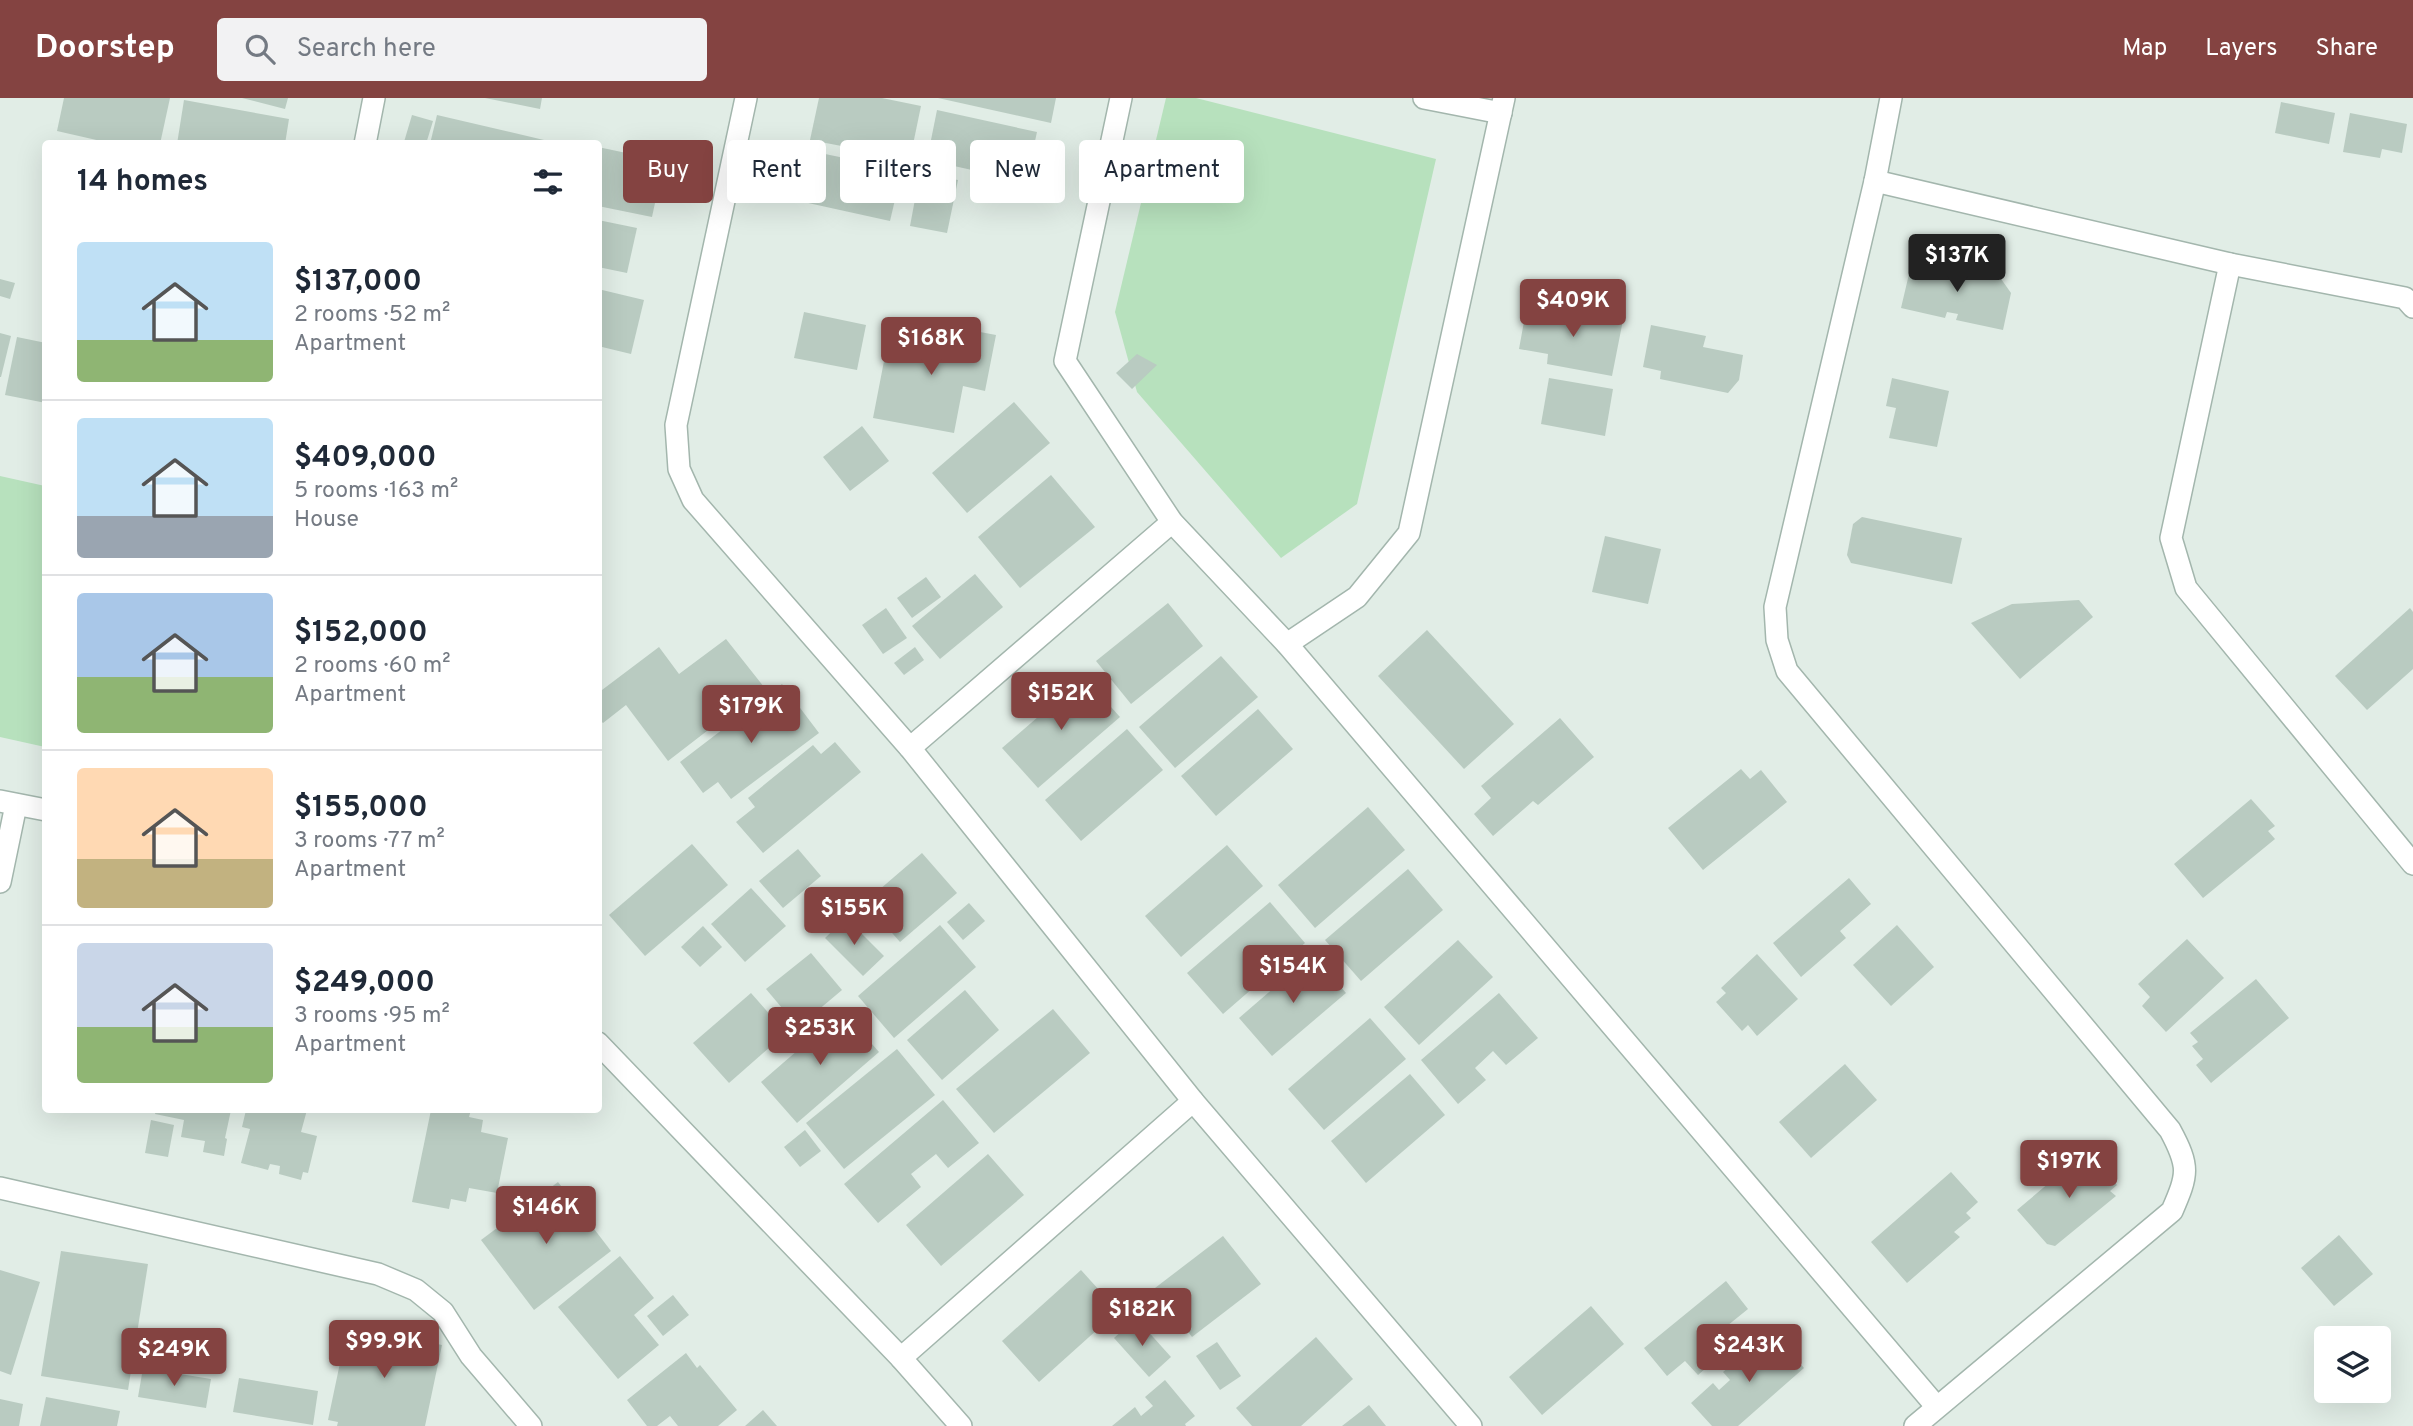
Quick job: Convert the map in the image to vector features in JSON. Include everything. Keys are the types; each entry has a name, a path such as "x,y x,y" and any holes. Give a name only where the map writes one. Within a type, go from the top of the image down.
{"street":[{"path":"366,140 374,98"},
{"path":"746,98 676,425 679,469 692,500 910,748 1193,1101 1471,1426"},
{"path":"1121,98 1065,361 1172,522 1287,644 1937,1406"},
{"path":"1287,644 1357,597 1409,533 1503,106 1424,98"},
{"path":"1891,98 1775,607 1777,640 1787,671 2171,1129 2183,1153 2185,1180 2172,1211 1915,1426"},
{"path":"1874,181 2230,264 2405,298 2413,307"},
{"path":"2230,264 2171,538 2182,575 2186,588 2413,864"},
{"path":"910,748 1172,522"},
{"path":"0,882 8,803 42,809"},
{"path":"602,1047 901,1358 961,1426"},
{"path":"901,1358 1193,1101"},
{"path":"0,1188 378,1274 416,1290 443,1312 471,1356 531,1426"}],"green space":[{"path":"1166,98 1196,98 1436,159 1357,504 1281,558 1137,392 1115,312 1141,203 1244,203 1244,140 1156,140"},
{"path":"0,476 42,485 42,746 0,737"}],"building":[{"path":"64,98 170,98 161,140 96,140 57,131"},
{"path":"242,98 288,98 285,109"},
{"path":"485,98 542,98 540,109"},
{"path":"819,98 882,98 921,106 914,140 840,140 840,146 826,143 826,140 810,140"},
{"path":"938,98 1056,98 1051,123"},
{"path":"184,100 289,119 286,140 178,140"},
{"path":"2281,102 2335,113 2329,144 2275,133"},
{"path":"937,110 1037,132 1035,140 970,140 970,170 956,166 956,140 931,140"},
{"path":"2350,113 2407,124 2402,153 2382,149 2380,158 2343,152"},
{"path":"412,115 433,121 427,140 405,140"},
{"path":"437,115 544,140 431,140"},
{"path":"602,148 623,152 623,203 655,203 652,217 602,207"},
{"path":"826,154 840,157 840,203 894,203 890,221 808,203 826,203"},
{"path":"914,203 953,203 947,233 910,226"},
{"path":"602,221 637,228 627,273 602,268"},
{"path":"1913,257 1999,276 2011,293 2003,330 1956,320 1958,314 1947,312 1945,318 1901,308"},
{"path":"0,279 15,283 10,299 0,296"},
{"path":"602,290 644,300 631,354 602,347"},
{"path":"1540,304 1623,320 1612,376 1547,364 1548,354 1519,349 1525,316 1537,318"},
{"path":"804,312 866,325 857,370 794,358"},
{"path":"1651,325 1706,336 1703,347 1743,355 1739,380 1728,393 1660,379 1661,371 1643,367"},
{"path":"959,328 996,335 985,391 963,386 954,433 873,418 890,330 956,342"},
{"path":"0,333 11,336 1,377 0,377"},
{"path":"17,337 42,342 42,402 5,395"},
{"path":"1137,354 1157,365 1132,389 1116,373"},
{"path":"1549,378 1613,389 1605,436 1541,424"},
{"path":"1892,378 1949,391 1937,447 1889,438 1896,408 1886,406"},
{"path":"1014,402 1050,443 967,513 932,473"},
{"path":"862,426 889,461 850,491 823,457"},
{"path":"1051,475 1095,527 1020,588 978,537"},
{"path":"1862,517 1962,538 1952,584 1851,563 1847,555 1853,524"},
{"path":"1605,536 1661,549 1648,604 1592,592"},
{"path":"975,574 1003,607 940,659 912,626"},
{"path":"926,577 941,597 912,618 897,598"},
{"path":"2079,600 2093,617 2020,679 1971,623 2012,604"},
{"path":"1168,603 1203,646 1131,704 1096,661"},
{"path":"886,608 907,638 883,654 862,625"},
{"path":"2410,608 2413,612 2413,669 2367,710 2335,676"},
{"path":"1427,630 1514,724 1464,769 1378,676"},
{"path":"726,639 764,687 668,761 626,705 602,722 602,690 659,647 679,674"},
{"path":"915,647 924,660 904,675 894,663"},
{"path":"1221,656 1258,697 1175,768 1139,727"},
{"path":"1084,677 1120,717 1038,788 1002,748"},
{"path":"782,684 819,733 731,799 718,782 703,793 680,762"},
{"path":"1258,709 1293,749 1216,816 1181,776"},
{"path":"1560,718 1594,757 1538,805 1533,801 1493,836 1474,814 1491,798 1481,786"},
{"path":"1127,729 1163,770 1081,841 1045,800"},
{"path":"835,742 861,772 763,853 736,822 755,807 748,798 813,745 821,754"},
{"path":"1741,769 1750,779 1761,770 1787,802 1703,870 1668,828"},
{"path":"2251,799 2275,826 2268,831 2275,839 2203,898 2174,864"},
{"path":"1368,807 1405,850 1315,928 1278,885"},
{"path":"692,844 728,885 645,956 609,915"},
{"path":"1227,845 1263,886 1181,957 1145,916"},
{"path":"798,849 821,876 783,908 759,881"},
{"path":"922,853 957,893 900,942 865,902"},
{"path":"1408,869 1443,910 1361,981 1325,940"},
{"path":"1849,878 1871,904 1840,931 1846,938 1801,977 1773,943"},
{"path":"751,888 786,926 745,962 711,924"},
{"path":"1270,902 1305,943 1223,1014 1187,973"},
{"path":"969,903 985,921 963,940 947,922"},
{"path":"846,918 884,956 863,976 825,938"},
{"path":"940,925 976,967 894,1038 858,996"},
{"path":"1897,925 1934,967 1891,1006 1853,965"},
{"path":"703,926 722,947 700,967 681,947"},
{"path":"2187,939 2224,978 2166,1032 2142,1006 2150,997 2138,984"},
{"path":"1458,940 1493,977 1419,1045 1384,1007"},
{"path":"811,953 842,990 798,1027 766,989"},
{"path":"1313,954 1346,993 1272,1056 1239,1018"},
{"path":"1757,954 1798,999 1757,1036 1748,1025 1742,1031 1716,1002 1726,993 1721,988"},
{"path":"2256,979 2289,1018 2211,1083 2196,1065 2203,1059 2192,1046 2198,1042 2190,1033"},
{"path":"965,990 999,1030 942,1080 907,1040"},
{"path":"751,993 786,1033 729,1083 693,1043"},
{"path":"1499,993 1538,1038 1506,1065 1493,1051 1475,1068 1486,1080 1458,1104 1421,1060"},
{"path":"1053,1009 1090,1053 994,1133 956,1089"},
{"path":"843,1011 879,1052 797,1123 761,1082"},
{"path":"1370,1018 1406,1059 1324,1130 1288,1089"},
{"path":"897,1049 935,1095 844,1169 806,1123"},
{"path":"1845,1064 1877,1100 1811,1158 1779,1122"},
{"path":"1410,1074 1445,1115 1366,1183 1331,1141"},
{"path":"943,1100 979,1143 948,1168 936,1154 911,1174 921,1187 878,1223 844,1184"},
{"path":"230,1113 224,1156 203,1152 205,1141 181,1137 184,1120 155,1114"},
{"path":"245,1113 306,1113 301,1132 317,1136 308,1173 303,1172 301,1180 279,1174 280,1166 270,1164 268,1170 241,1163 250,1129 242,1127"},
{"path":"430,1113 470,1113 469,1117 483,1120 481,1132 508,1138 497,1193 469,1188 466,1202 451,1199 449,1209 412,1202"},
{"path":"151,1120 174,1125 168,1157 145,1153"},
{"path":"805,1130 821,1151 800,1167 784,1147"},
{"path":"2088,1150 2117,1185 2110,1191 2116,1196 2055,1246 2047,1244 2017,1210"},
{"path":"988,1154 1024,1195 941,1266 906,1225"},
{"path":"1951,1172 1978,1202 1966,1213 1971,1218 1954,1232 1960,1237 1907,1283 1871,1242"},
{"path":"558,1182 611,1251 534,1310 481,1240"},
{"path":"2339,1235 2373,1274 2334,1306 2301,1268"},
{"path":"1223,1236 1261,1284 1192,1337 1155,1288"},
{"path":"61,1251 148,1264 128,1390 41,1376"},
{"path":"620,1256 654,1298 634,1315 659,1345 618,1379 558,1307"},
{"path":"0,1270 40,1282 11,1375 0,1371"},
{"path":"1081,1270 1118,1311 1039,1382 1002,1341"},
{"path":"1726,1281 1748,1309 1717,1334 1729,1348 1698,1375 1685,1361 1667,1376 1644,1348"},
{"path":"673,1295 689,1315 663,1336 647,1316"},
{"path":"1591,1306 1624,1344 1542,1415 1509,1377"},
{"path":"1136,1318 1171,1357 1149,1377 1114,1338"},
{"path":"348,1325 442,1345 425,1426 337,1426 338,1422 328,1420"},
{"path":"1316,1337 1353,1379 1301,1426 1252,1426 1236,1408"},
{"path":"1777,1337 1804,1368 1738,1426 1712,1426 1691,1403 1713,1383 1719,1390 1730,1380 1723,1372 1763,1338 1769,1344"},
{"path":"1217,1342 1241,1376 1220,1390 1196,1356"},
{"path":"686,1353 697,1368 700,1365 737,1410 718,1426 678,1426 670,1416 657,1426 647,1426 627,1400"},
{"path":"143,1368 211,1379 206,1408 138,1397"},
{"path":"239,1378 318,1391 313,1425 233,1412"},
{"path":"1165,1380 1195,1416 1186,1426 1112,1426 1135,1407 1141,1416 1153,1406 1145,1397"},
{"path":"46,1397 120,1411 117,1426 40,1426"},
{"path":"0,1399 23,1404 19,1426 0,1426"},
{"path":"1369,1405 1386,1426 1342,1426"},
{"path":"763,1410 777,1426 745,1426"}]}
